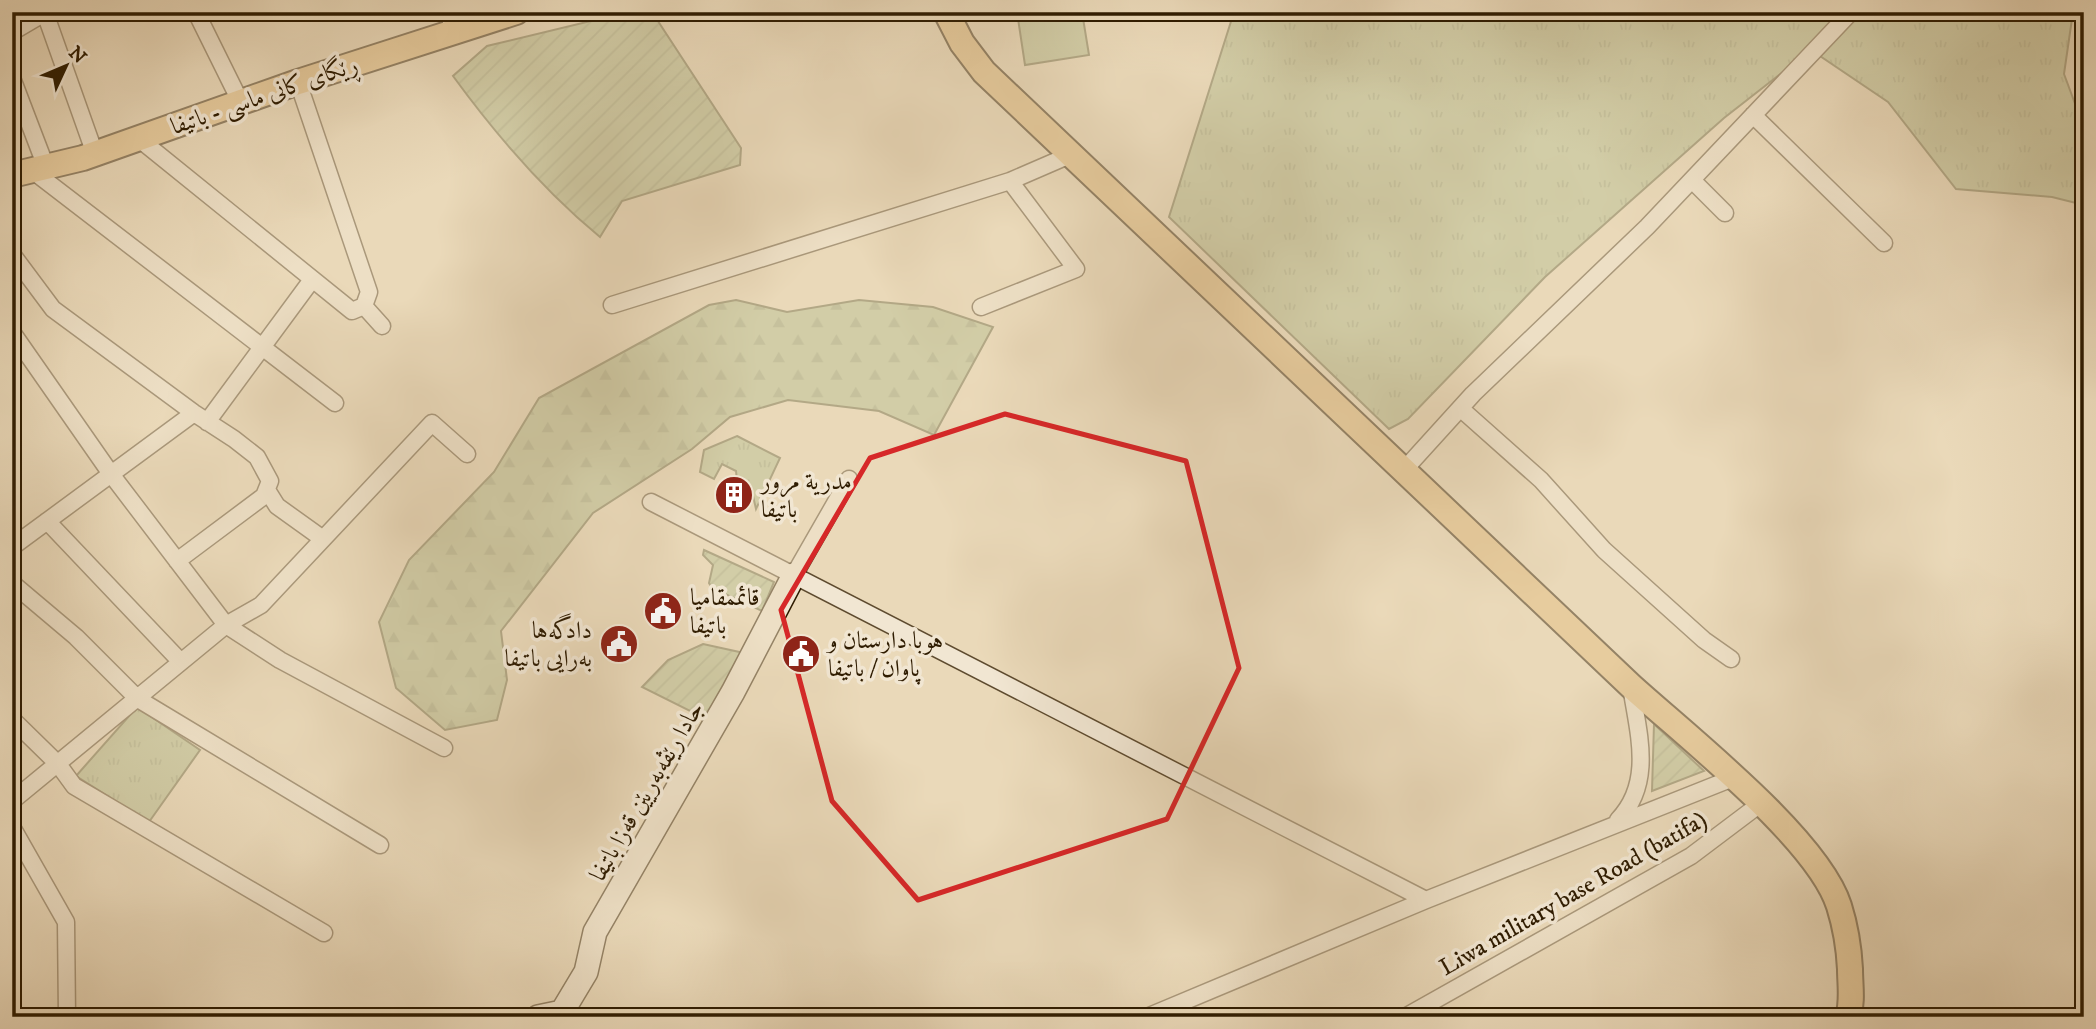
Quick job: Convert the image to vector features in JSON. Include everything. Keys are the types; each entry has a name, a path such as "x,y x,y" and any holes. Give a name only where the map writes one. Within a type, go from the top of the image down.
{"main road":[{"name":"ڕێگای کانی ماسی - باتيفا","path":"30,171 94,154 241,103 451,22 516,12"},
{"path":"946,12 962,43 984,72 1632,686 1733,778 1812,857 1839,905 1849,957 1851,1006 1848,1017"}],"street":[{"path":"196,12 241,103"},
{"path":"1404,470 1460,408 1647,227 1851,12"},
{"path":"12,32 46,13 94,154"},
{"path":"12,78 30,171 335,403"},
{"path":"138,138 311,281 352,311 364,306 369,292 298,82"},
{"path":"1753,115 1884,243"},
{"path":"612,304 1010,181 1070,155"},
{"path":"1692,180 1725,213"},
{"path":"981,307 1076,269 1010,181"},
{"path":"12,254 53,309 257,457 270,481 264,496 177,561"},
{"path":"12,547 111,474 200,418 311,281"},
{"path":"364,306 382,326"},
{"path":"12,332 111,474 226,625 280,660 444,748"},
{"path":"1460,408 1541,480 1604,550 1694,631 1731,659"},
{"path":"12,801 226,625 261,605 432,422 467,454"},
{"path":"794,575 849,478"},
{"path":"267,490 277,506 323,539"},
{"path":"651,502 1426,900"},
{"path":"47,521 181,663"},
{"name":"جادا رێڤه‌به‌ريێن قه‌زا باتيفا","path":"538,1017 562,1012 586,972 595,932 733,692 794,575"},
{"path":"12,583 76,637 138,699 380,845"},
{"path":"1615,823 1633,800 1642,772 1632,686"},
{"path":"12,719 58,764 74,786 324,933"},
{"path":"1147,1017 1426,900 1733,778"},
{"name":"Liwa military base Road (batifa)","path":"1405,1017 1690,856 1760,804"},
{"path":"12,827 66,922 67,1017"}],"highlighted area":[{"path":"1005,414 1186,461 1239,668 1167,819 918,900 832,801 781,610 870,458"}],"green space":[{"path":"628,12 652,12 741,148 740,165 622,201 600,237 521,161 453,76 487,46"},
{"path":"1017,12 1082,12 1089,55 1025,65"},
{"path":"1234,12 2073,12 2064,74 2084,128 2084,205 2052,197 1956,189 1888,102 1811,50 1724,118 1545,277 1408,419 1389,429 1169,217"},
{"path":"736,300 787,312 859,300 933,307 993,327 934,435 879,411 788,400 730,417 692,449 593,513 501,631 507,680 497,720 445,730 396,688 379,622 409,560 494,472 539,398 709,305"},
{"path":"737,436 780,458 756,509 751,487 738,490 736,471 722,464 714,479 700,472 704,450"},
{"path":"704,550 774,582 762,611 712,588 709,583 713,565 703,555"},
{"path":"703,644 744,653 710,721 642,687 668,660"},
{"path":"137,707 200,750 149,822 76,776"},
{"path":"1654,724 1704,771 1652,791"}],"place":[{"name":"مدرية مرور باتيفا","path":"734,495"},
{"name":"قائممقاميا باتيفا","path":"663,611"},
{"name":"دادگه‌ها به‌رايى باتيفا","path":"619,644"},
{"name":"هوبا دارستان و پاوان / باتيفا","path":"801,654"}]}
